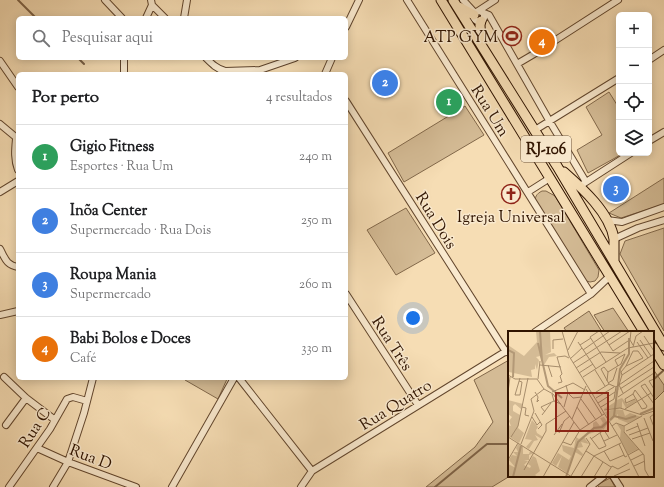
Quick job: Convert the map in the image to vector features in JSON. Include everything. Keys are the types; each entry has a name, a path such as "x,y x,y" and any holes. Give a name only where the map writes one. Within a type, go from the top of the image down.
{"highway":[{"name":"RJ-106","path":"441,0 643,331"},
{"name":"RJ-106","path":"457,1 481,44 557,166 664,346"},
{"path":"457,1 463,10 479,15 481,44"},
{"path":"557,166 583,184 607,220 614,239 614,262"},
{"path":"654,349 663,364"}],"street":[{"path":"105,0 120,16"},
{"path":"184,16 187,0"},
{"path":"348,22 358,0"},
{"name":"Rua Um","path":"407,0 591,294"},
{"path":"495,0 491,7 479,15 495,26 550,122 583,184 626,156"},
{"path":"517,64 618,0"},
{"path":"147,16 152,3 163,16"},
{"path":"652,58 664,50"},
{"path":"124,60 124,72"},
{"path":"208,60 219,69 225,71 260,70 289,60"},
{"path":"326,72 331,60"},
{"path":"0,61 16,84"},
{"path":"535,130 616,80"},
{"name":"Rua Dois","path":"348,104 507,351"},
{"path":"0,124 16,138"},
{"path":"652,139 664,132"},
{"path":"16,144 14,153 16,165"},
{"path":"528,192 550,178"},
{"path":"0,192 16,182"},
{"path":"607,220 622,222 664,207"},
{"path":"614,239 626,233 664,220"},
{"path":"622,222 626,233"},
{"path":"0,248 5,261 8,264 16,266"},
{"path":"536,331 591,294 610,276"},
{"name":"Rua Três","path":"348,297 418,405"},
{"path":"0,315 16,311"},
{"name":"Rua Quatro","path":"301,487 312,471 507,351"},
{"path":"4,377 26,398 55,420"},
{"path":"53,487 68,462 92,380"},
{"path":"172,487 233,380"},
{"path":"241,380 312,471"},
{"name":"Rua C","path":"9,487 55,420 67,399 73,397 87,401"},
{"path":"6,425 26,398"},
{"name":"Rua D","path":"36,448 124,485 136,487"},
{"path":"590,487 603,477"},
{"path":"614,477 620,487"}],"shaded area":[{"path":"609,92 616,103 616,156 619,156 588,173 577,150 602,135 586,107"},
{"path":"465,106 484,135 404,182 388,153"},
{"path":"664,178 664,204 621,218 609,213"},
{"path":"542,191 546,191 555,196 599,270 598,277 595,281 590,282 583,280 535,203 536,196"},
{"path":"406,208 435,253 396,275 367,230"},
{"path":"664,228 664,331 620,254 625,241"},
{"path":"613,308 628,331 604,331 594,315"},
{"path":"589,311 601,331 566,331 564,328"},
{"path":"508,361 508,477 492,487 426,487 475,447 493,422 474,380"},
{"path":"654,370 664,385 664,391 654,401"},
{"path":"185,380 227,380 218,399"},
{"path":"610,478 615,487 599,487 597,485"}],"waterway":[{"path":"18,0 34,16"},
{"path":"80,60 84,64"},
{"path":"654,379 664,370"},
{"path":"435,487 487,444 508,444"}],"place":[{"name":"ATP GYM","path":"512,36"},
{"name":"Babi Bolos e Doces","path":"542,42"},
{"name":"Inõa Center","path":"385,83"},
{"name":"Gigio Fitness","path":"449,102"},
{"name":"Roupa Mania","path":"616,189"},
{"name":"Igreja Universal","path":"511,194"}]}
